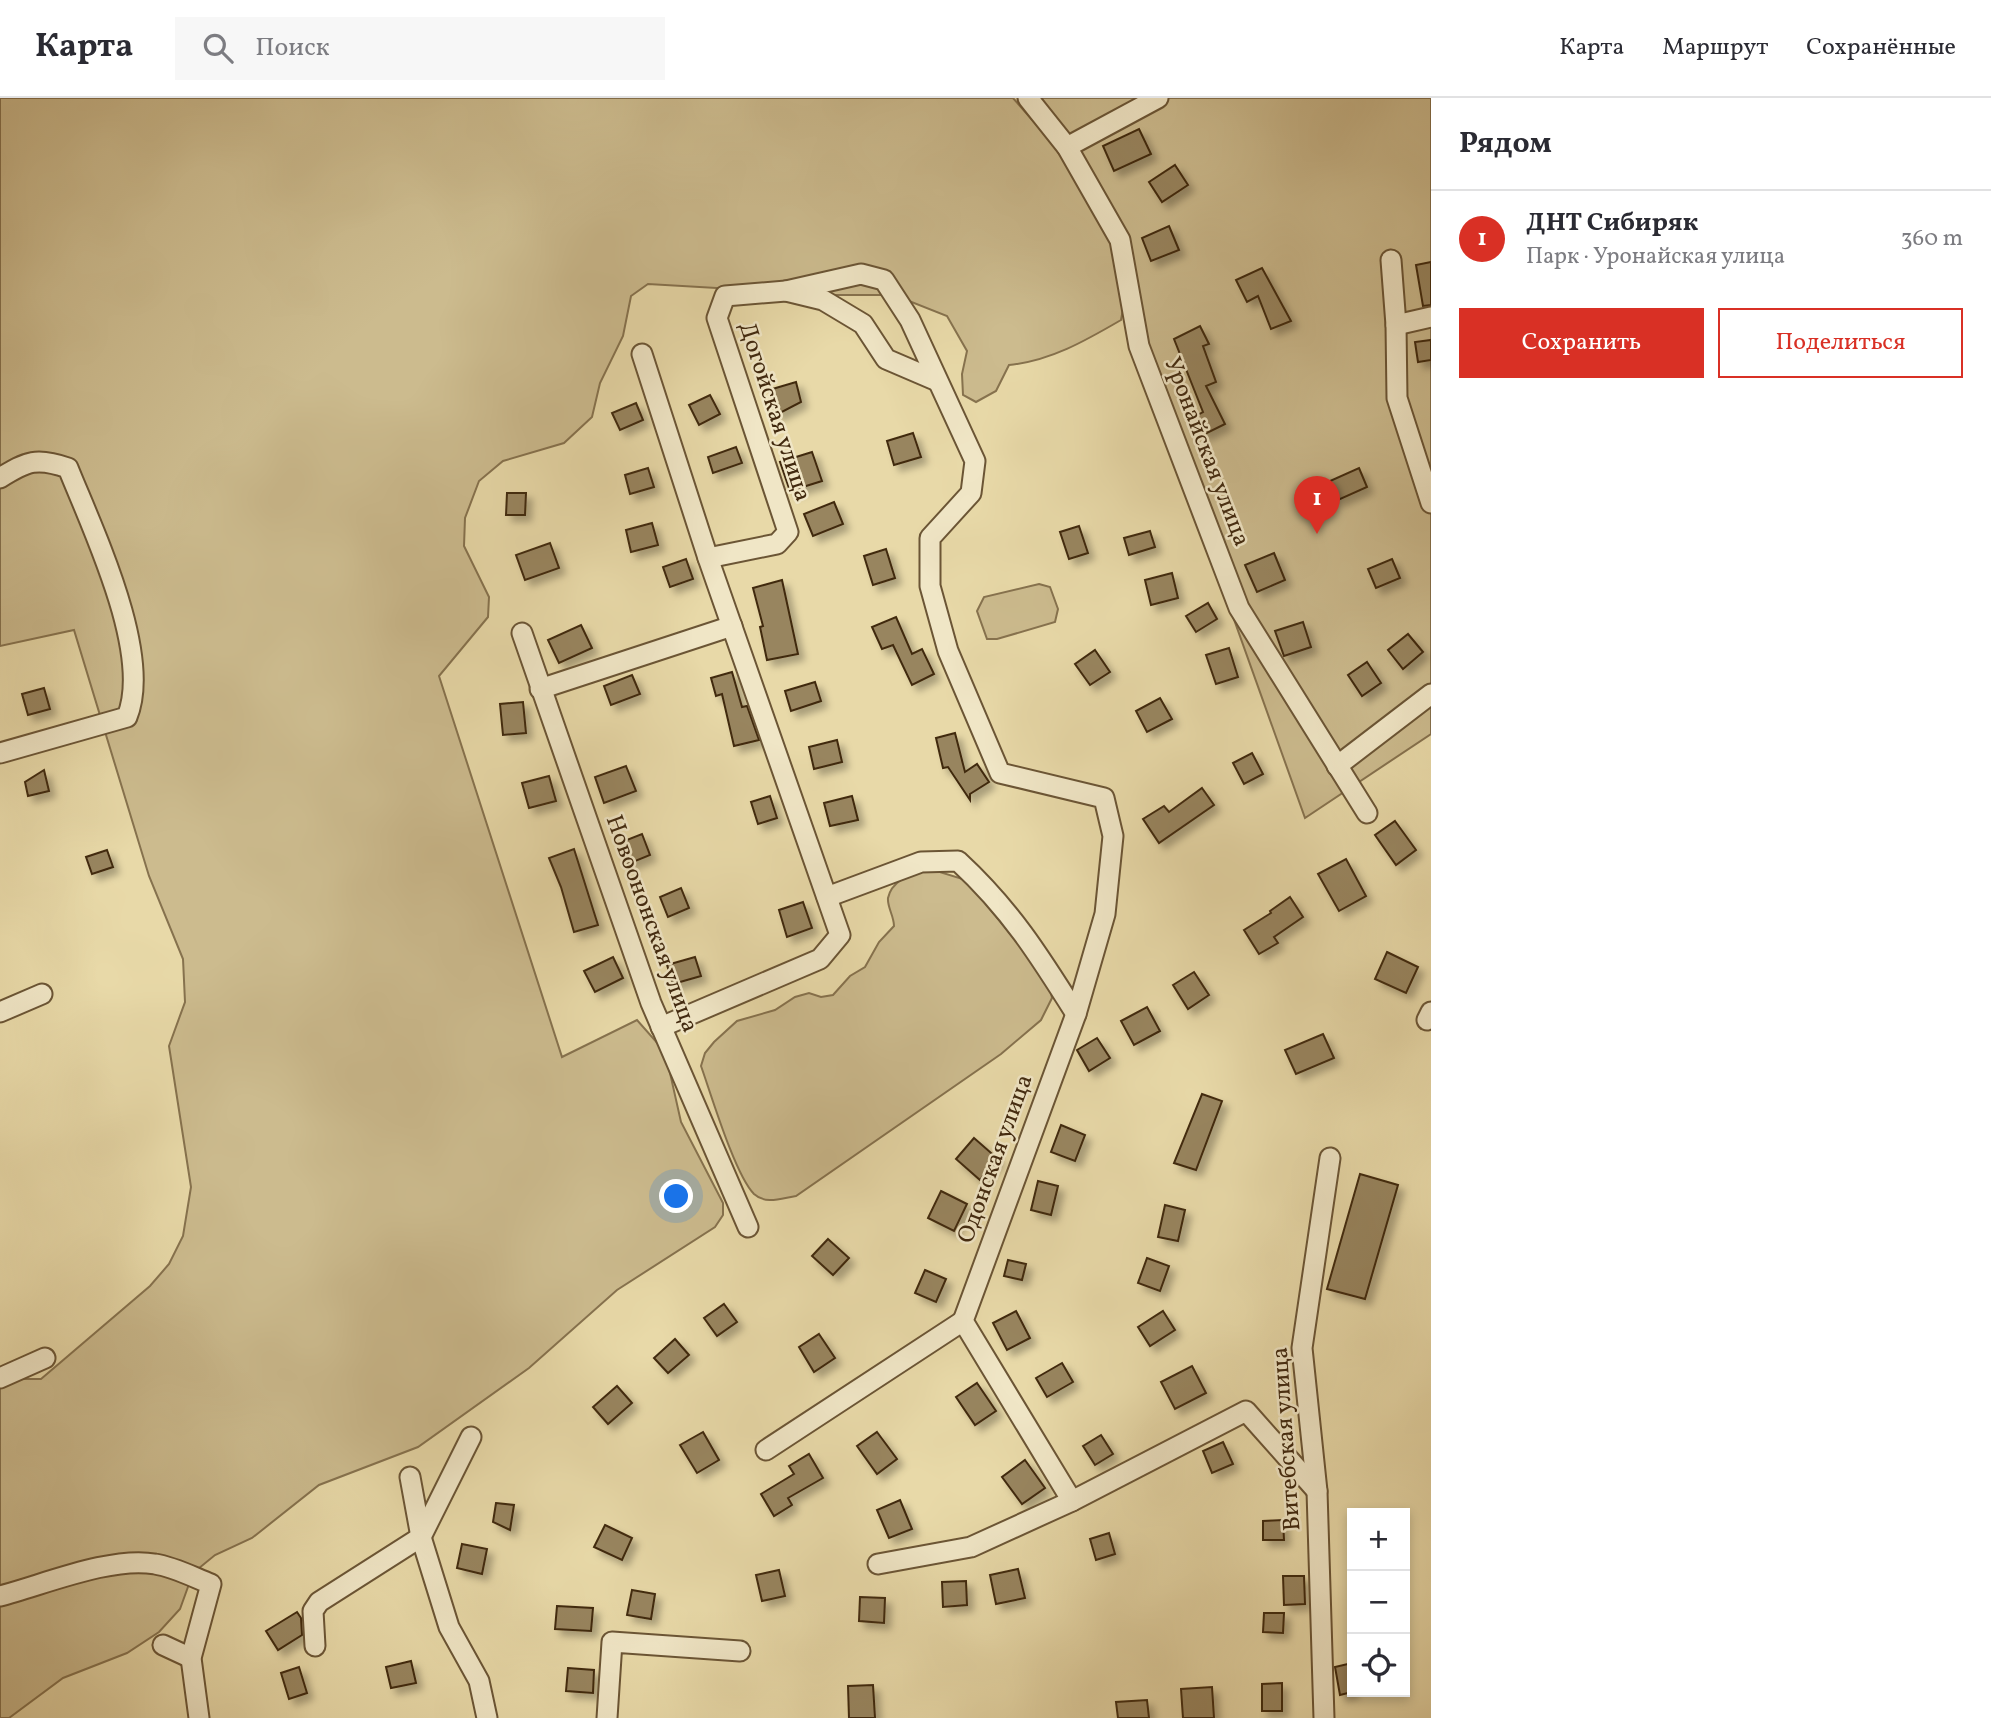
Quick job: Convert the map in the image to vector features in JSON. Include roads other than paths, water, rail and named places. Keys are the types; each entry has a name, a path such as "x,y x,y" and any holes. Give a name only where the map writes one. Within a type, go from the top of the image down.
{"street":[{"name":"Уронайская улица","path":"1028,98 1067,147 1120,240 1139,346 1239,608 1367,813"},
{"path":"1067,147 1158,98"},
{"path":"1391,260 1396,325 1396,398 1431,503"},
{"path":"786,291 861,274 884,280 910,320 935,380"},
{"name":"Догойская улица","path":"708,558 777,544 788,532 717,318 725,296 786,291 823,300 863,324 886,359 935,380"},
{"path":"1396,325 1431,317"},
{"path":"642,354 708,558 840,934 820,958 661,1027"},
{"name":"Одонская улица","path":"935,380 975,461 971,493 930,538 930,586 948,650 1000,773 1104,798 1113,836 1105,914 1076,1014 962,1321"},
{"path":"0,478 26,462 48,461 68,468 107,565 129,638 133,703 127,716 0,753"},
{"path":"540,689 732,626"},
{"name":"Новоононская улица","path":"522,633 661,1027 748,1227"},
{"path":"1337,766 1431,694"},
{"path":"827,897 921,862 958,862 994,894 1023,932 1076,1014"},
{"path":"0,1012 41,994"},
{"name":"Витебская улица","path":"1324,1718 1317,1490 1302,1348 1330,1158"},
{"path":"766,1450 962,1321 1072,1501"},
{"path":"0,1378 44,1358"},
{"name":"Витебская улица","path":"878,1564 971,1547 1072,1501 1246,1411 1317,1490"},
{"path":"315,1646 313,1611 319,1602 422,1536 471,1437"},
{"path":"410,1477 422,1536 449,1627 479,1681 487,1718"},
{"path":"0,1596 107,1567 156,1564 211,1584 191,1658 199,1718"},
{"path":"607,1718 612,1642 740,1651"},
{"path":"163,1645 191,1658"}],"place":[{"name":"ДНТ Сибиряк","path":"1317,534"}]}
